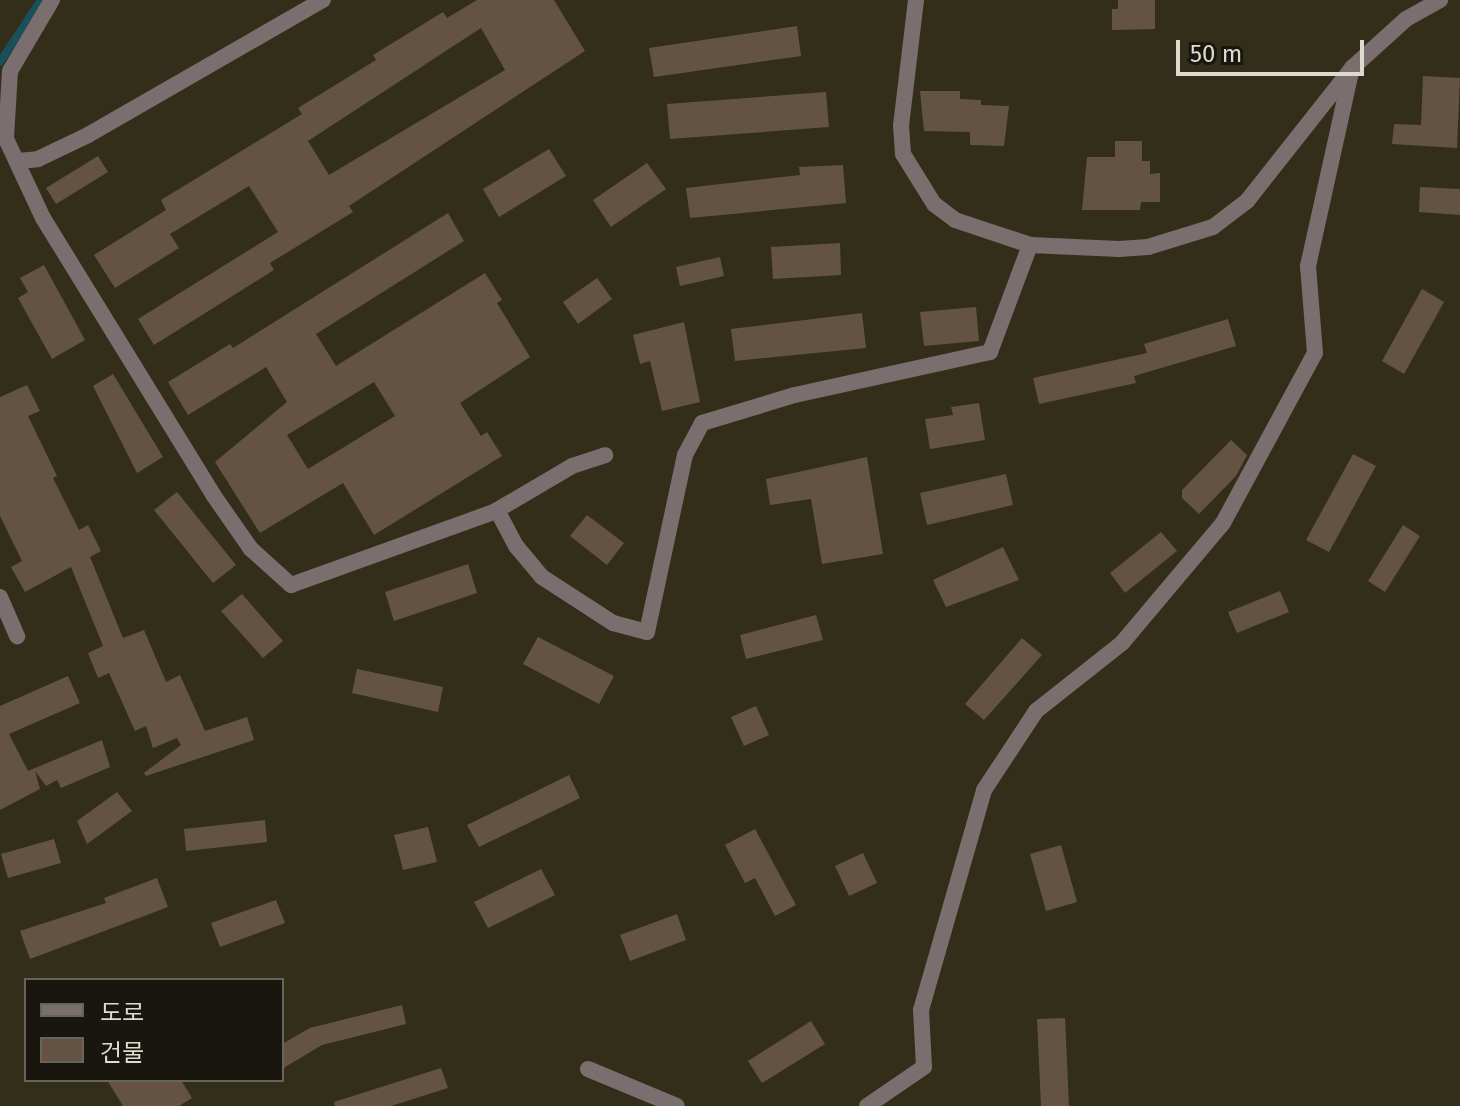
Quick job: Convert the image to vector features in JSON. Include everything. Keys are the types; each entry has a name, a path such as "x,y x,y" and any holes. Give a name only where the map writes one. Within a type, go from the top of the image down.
{"street":[{"path":"52,0 10,71 3,142 17,161 43,218 214,496 251,549 291,585 497,510 572,466 605,455"},
{"path":"17,161 38,159 88,135 323,0"},
{"path":"916,0 901,125 903,154 914,177 934,204 955,220 1030,245 1148,247 1213,227 1247,201 1352,68 1406,19 1440,0"},
{"path":"867,1106 924,1067 921,1010 984,790 1036,711 1122,643 1223,523 1315,353 1308,266 1352,68"},
{"path":"497,510 516,546 542,577 613,623 647,632 685,455 702,423 795,395 990,352 1030,245"},
{"path":"0,597 17,636"},
{"path":"588,1069 677,1106"}],"building":[{"path":"477,0 554,0 585,51 349,206 353,212 270,263 274,270 154,345 138,319 278,232 249,186 170,234 179,248 115,288 94,255 166,210 161,200 302,114 298,108 376,60 373,55 443,12 447,18","holes":["481,28 505,70 329,175 308,141"]},
{"path":"1118,0 1155,0 1155,29 1112,30 1112,9 1118,9"},
{"path":"797,26 801,56 654,77 649,48"},
{"path":"1423,76 1460,78 1457,148 1392,144 1394,124 1421,125"},
{"path":"920,91 960,91 960,99 981,100 981,105 1009,106 1004,146 970,145 970,132 924,131"},
{"path":"826,92 829,127 670,139 667,104"},
{"path":"1115,141 1142,141 1142,161 1150,161 1150,174 1160,173 1160,202 1141,202 1140,210 1082,210 1087,157 1115,157"},
{"path":"549,149 566,176 499,217 483,189"},
{"path":"98,156 108,172 56,204 46,188"},
{"path":"647,163 666,189 611,227 593,200"},
{"path":"843,165 846,203 690,218 686,188 800,175 799,167"},
{"path":"1420,187 1460,189 1460,215 1419,212"},
{"path":"448,213 464,241 316,334 336,366 485,273 502,300 497,303 530,357 460,403 481,436 487,432 502,456 374,535 343,483 260,533 215,462 287,402 266,367 188,415 168,382 230,344 233,348","holes":["374,382 395,416 308,469 287,435"]},
{"path":"840,243 841,275 773,279 771,247"},
{"path":"720,257 724,276 680,286 676,267"},
{"path":"44,265 85,340 52,359 18,298 28,292 20,278"},
{"path":"597,278 612,299 578,324 563,302"},
{"path":"1422,289 1444,302 1404,374 1382,361"},
{"path":"976,307 979,341 924,346 920,312"},
{"path":"862,313 866,348 735,361 731,329"},
{"path":"1228,319 1236,346 1134,376 1136,383 1039,404 1033,378 1147,353 1144,344"},
{"path":"684,322 700,402 662,411 650,361 640,364 633,335"},
{"path":"113,374 163,457 137,473 93,386"},
{"path":"27,385 40,411 28,416 57,476 53,478 79,530 88,525 101,551 90,557 123,638 144,630 166,682 180,675 205,731 247,717 254,740 146,776 144,773 181,745 177,738 153,748 146,726 135,731 109,673 98,678 88,653 103,646 71,567 25,592 11,567 22,561 0,516 0,397"},
{"path":"979,403 985,440 930,449 925,419 953,415 951,407"},
{"path":"1231,440 1247,455 1236,476 1199,514 1182,498 1182,490"},
{"path":"1353,454 1376,466 1329,552 1306,540"},
{"path":"867,457 883,554 822,564 811,499 770,505 766,479"},
{"path":"1006,474 1013,505 927,525 920,493"},
{"path":"177,492 236,565 213,583 154,510"},
{"path":"587,515 624,543 607,565 570,536"},
{"path":"1403,525 1420,536 1385,592 1368,581"},
{"path":"1161,532 1177,551 1125,593 1110,573"},
{"path":"1003,547 1019,580 946,607 933,580"},
{"path":"468,564 477,593 394,621 385,592"},
{"path":"1280,591 1289,612 1237,633 1228,612"},
{"path":"242,594 283,641 263,658 221,611"},
{"path":"816,615 823,640 746,659 740,635"},
{"path":"538,637 614,676 599,704 523,664"},
{"path":"1022,638 1042,655 984,720 965,704"},
{"path":"357,669 443,687 438,712 352,693"},
{"path":"68,676 80,703 9,734 28,771 102,740 110,767 61,788 57,780 46,786 35,771 40,789 0,810 0,706"},
{"path":"756,706 769,735 744,746 731,717"},
{"path":"569,775 580,798 479,847 467,825"},
{"path":"117,792 132,811 87,844 77,821"},
{"path":"265,820 267,842 186,851 184,829"},
{"path":"428,827 437,862 403,870 394,835"},
{"path":"755,829 796,905 775,916 755,878 745,883 725,845"},
{"path":"54,839 61,863 8,878 1,854"},
{"path":"1061,845 1077,902 1046,911 1030,854"},
{"path":"863,853 877,883 849,896 835,866"},
{"path":"541,869 555,895 488,928 474,902"},
{"path":"157,878 168,907 30,959 20,931 106,903 104,898"},
{"path":"276,900 285,923 220,947 211,923"},
{"path":"677,914 686,940 630,961 620,935"},
{"path":"402,1005 406,1024 322,1045 284,1068 284,1043 310,1028"},
{"path":"1065,1018 1069,1106 1041,1106 1037,1019"},
{"path":"811,1021 825,1044 762,1083 748,1061"},
{"path":"441,1068 448,1088 391,1106 335,1106 334,1102"},
{"path":"108,1082 182,1082 192,1098 179,1106 123,1106"}],"waterway":[{"path":"0,62 41,0"}]}
